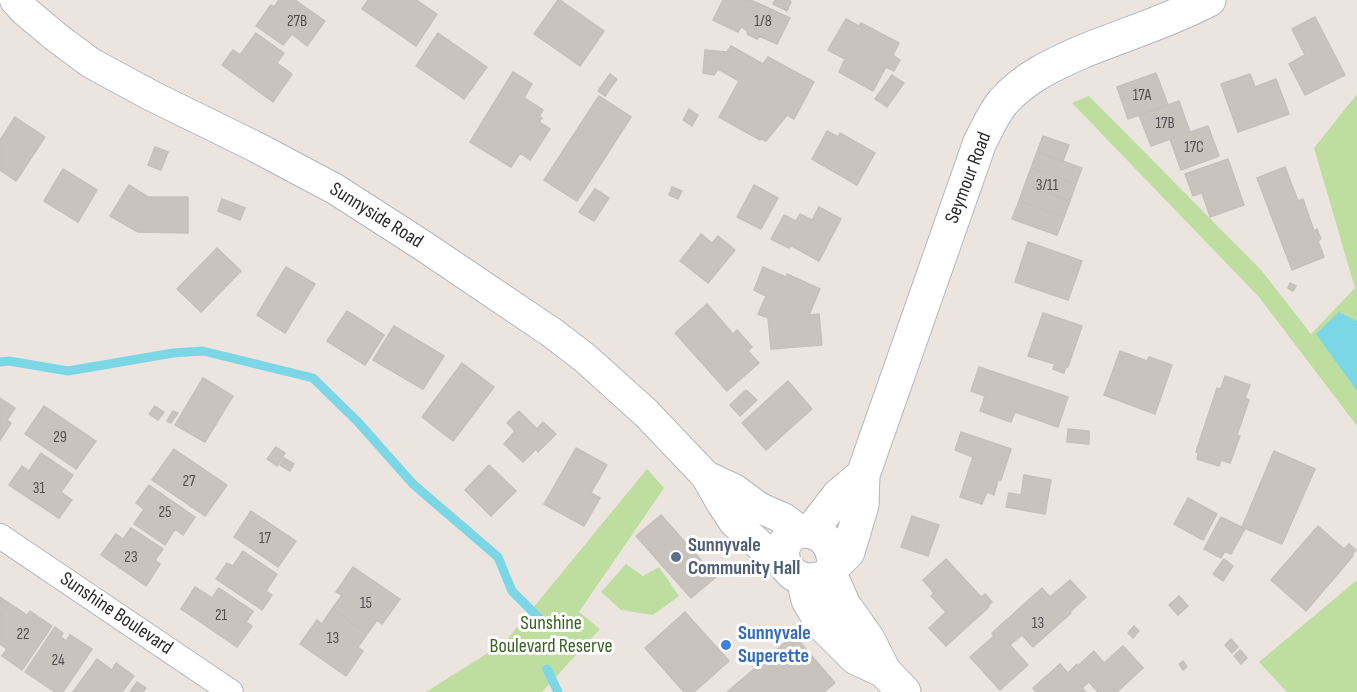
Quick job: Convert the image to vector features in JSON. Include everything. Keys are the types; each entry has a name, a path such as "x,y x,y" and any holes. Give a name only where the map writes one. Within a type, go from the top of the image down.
{"main road":[{"name":"Seymour Road","path":"810,556 848,552 862,505 863,475 980,142 1001,104 1032,76 1070,57 1209,0"},
{"path":"863,475 838,496 810,556 868,639 894,682"}],"street":[{"name":"Sunnyside Road","path":"15,0 56,37 92,63 335,189 551,332 585,358 646,413 706,476 734,522 762,547 810,556"},
{"name":"Sunshine Boulevard","path":"0,536 231,692"}],"green space":[{"path":"1357,94 1357,426 1259,297 1072,103 1089,96 1262,271 1311,334 1355,288 1314,148"},
{"name":"Sunshine Boulevard Reserve","path":"647,469 664,488 579,612 600,629 542,692 426,692 505,642"},
{"path":"626,564 643,576 659,567 679,596 653,615 621,610 601,592"},
{"path":"1357,580 1357,692 1287,692 1259,662"}],"water":[{"path":"1339,312 1357,321 1357,391 1316,334"}],"building":[{"path":"279,0 295,0 325,21 307,46 292,34 283,45 256,26 271,5 274,7"},
{"path":"368,0 416,0 437,14 416,46 362,9"},
{"path":"558,0 604,31 580,66 534,34"},
{"path":"723,0 751,0 790,18 777,44 759,36 757,39 747,34 748,31 741,27 738,32 713,20"},
{"path":"775,0 790,0 787,11 773,4"},
{"path":"1315,17 1345,75 1305,95 1289,64 1305,55 1292,29"},
{"path":"846,19 859,26 861,23 899,43 893,55 900,60 894,71 886,67 873,91 839,72 845,59 828,50"},
{"path":"256,33 284,53 277,63 292,74 273,102 222,65 233,50 240,55"},
{"path":"438,33 487,67 464,99 416,66"},
{"path":"731,46 763,64 768,57 814,82 794,119 787,115 766,141 760,140 719,117 739,81 718,69 714,75 703,73 705,50 727,52"},
{"path":"513,72 532,84 524,98 543,110 539,122 550,129 530,160 520,153 511,167 470,142"},
{"path":"1156,73 1168,105 1128,119 1117,87"},
{"path":"610,74 617,79 605,96 598,91"},
{"path":"1250,74 1255,87 1276,79 1289,114 1238,132 1221,84"},
{"path":"892,75 904,83 887,107 875,99"},
{"path":"599,96 631,117 577,201 544,180"},
{"path":"1179,101 1190,132 1151,146 1139,115"},
{"path":"689,109 698,115 692,126 683,120"},
{"path":"15,117 45,137 16,181 0,170 0,140"},
{"path":"1208,126 1219,156 1181,170 1170,139"},
{"path":"827,131 838,137 840,133 875,153 857,185 812,159"},
{"path":"1043,136 1069,145 1063,161 1037,152"},
{"path":"155,147 168,152 161,170 148,165"},
{"path":"1037,152 1082,168 1076,184 1031,168"},
{"path":"1228,159 1244,205 1210,217 1202,193 1193,196 1185,174"},
{"path":"1285,167 1298,201 1303,199 1314,231 1317,229 1321,239 1318,241 1324,257 1292,270 1257,178"},
{"path":"1031,168 1076,184 1070,201 1025,184"},
{"path":"63,169 97,190 78,222 44,201"},
{"path":"1025,184 1070,201 1064,217 1019,201"},
{"path":"129,185 148,197 188,197 188,233 138,232 110,216"},
{"path":"754,185 778,198 761,229 737,217"},
{"path":"672,187 682,191 678,199 669,195"},
{"path":"595,189 609,198 594,221 579,212"},
{"path":"222,199 245,208 240,220 218,211"},
{"path":"1019,201 1064,217 1057,235 1012,219"},
{"path":"819,207 841,219 819,261 790,245 789,248 771,239 784,215 796,221 800,214 812,220"},
{"path":"701,234 712,243 718,236 735,250 708,283 680,261"},
{"path":"1028,242 1082,261 1068,300 1015,282"},
{"path":"217,248 241,271 201,312 177,289"},
{"path":"286,267 315,284 285,333 257,315"},
{"path":"763,267 786,277 787,274 820,289 809,315 819,314 822,345 771,349 768,318 758,314 766,296 754,290"},
{"path":"1290,283 1296,286 1293,291 1288,288"},
{"path":"707,304 733,334 737,330 752,347 748,351 759,363 727,391 675,333"},
{"path":"347,311 384,335 365,365 327,341"},
{"path":"1043,313 1082,326 1064,373 1053,369 1055,364 1028,356"},
{"path":"394,326 444,356 423,389 373,360"},
{"path":"1120,351 1147,361 1149,357 1172,365 1155,414 1104,395"},
{"path":"462,363 494,387 453,441 422,417"},
{"path":"979,367 1068,397 1058,427 1015,412 1011,422 980,411 985,396 971,391"},
{"path":"1225,376 1250,385 1245,398 1249,400 1230,463 1221,460 1219,466 1197,459 1198,453 1196,452 1217,388 1221,389"},
{"path":"203,378 233,396 205,442 175,425"},
{"path":"788,381 812,409 766,450 742,423"},
{"path":"746,390 757,400 740,416 730,405"},
{"path":"0,398 15,408 7,420 11,423 0,440"},
{"path":"44,406 96,441 76,469 25,434"},
{"path":"155,406 164,412 158,420 149,414"},
{"path":"173,411 178,413 171,423 167,421"},
{"path":"519,411 537,429 543,422 556,434 538,452 536,449 523,462 504,444 515,431 507,423"},
{"path":"1068,429 1089,431 1089,444 1067,442"},
{"path":"961,432 1011,449 994,495 987,492 982,504 960,497 973,457 955,450"},
{"path":"276,447 285,453 277,466 267,459"},
{"path":"576,448 607,465 591,493 600,498 584,526 544,504"},
{"path":"174,449 227,485 205,516 152,480"},
{"path":"1274,451 1315,469 1282,544 1242,527"},
{"path":"41,453 73,475 61,492 72,500 59,518 9,485 22,466 29,471"},
{"path":"284,458 294,464 290,471 280,465"},
{"path":"489,465 516,491 491,516 465,490"},
{"path":"1024,475 1051,480 1045,514 1006,507 1009,493 1021,495"},
{"path":"149,485 195,517 183,535 175,529 165,545 134,524 144,509 136,503"},
{"path":"1188,498 1217,514 1203,540 1174,524"},
{"path":"251,511 296,541 278,567 234,537"},
{"name":"Sunnyvale Community Hall","path":"661,515 716,577 691,598 636,536"},
{"path":"912,516 939,525 928,556 901,547"},
{"path":"1221,517 1245,529 1231,554 1225,551 1221,558 1204,549"},
{"path":"1318,526 1344,549 1349,544 1356,550 1306,611 1271,580"},
{"path":"131,528 163,549 155,560 160,564 146,586 101,555 116,534 123,539"},
{"path":"243,551 277,574 266,591 272,595 262,610 216,579 227,563 233,566"},
{"path":"946,559 981,597 985,594 992,602 946,646 929,628 946,612 931,596 934,593 923,580"},
{"path":"1224,559 1233,566 1223,581 1213,574"},
{"path":"353,567 400,599 382,624 377,620 367,634 332,609 342,595 336,592"},
{"path":"1070,580 1086,597 1033,647 1022,635 1010,645 1028,665 1000,690 970,657 994,636 992,633 1042,588 1050,597"},
{"path":"195,587 212,598 219,588 253,611 246,622 252,626 237,647 181,609"},
{"path":"1179,596 1188,606 1178,615 1169,605"},
{"path":"0,597 9,603 0,617"},
{"path":"9,603 27,615 30,611 52,626 22,670 2,656 7,649 0,644 0,617"},
{"path":"332,609 367,634 358,647 363,651 346,676 300,644 317,620 322,624"},
{"path":"685,612 729,661 694,692 684,692 645,648"},
{"path":"1134,626 1139,631 1133,638 1128,633"},
{"path":"55,627 63,633 61,637 66,641 70,635 92,649 63,692 55,692 25,672"},
{"path":"794,635 835,683 824,692 727,692"},
{"path":"1231,639 1238,647 1232,653 1225,645"},
{"path":"1123,646 1143,668 1117,692 1098,692 1089,682 1082,688 1086,692 1036,692 1033,688 1060,664 1068,673 1094,651 1104,663"},
{"path":"1240,650 1247,658 1241,664 1234,656"},
{"path":"97,659 112,670 116,663 134,676 122,692 73,692"},
{"path":"1183,661 1187,667 1183,670 1179,664"},
{"path":"137,682 146,688 143,692 130,692"}],"waterway":[{"path":"0,362 9,361 68,371 173,353 203,351 313,378 358,422 413,484 498,557 512,591 545,624"},
{"path":"547,669 558,692"}],"place":[{"name":"Sunnyvale Community Hall","path":"676,557"},
{"name":"Sunnyvale Superette","path":"726,645"}]}
